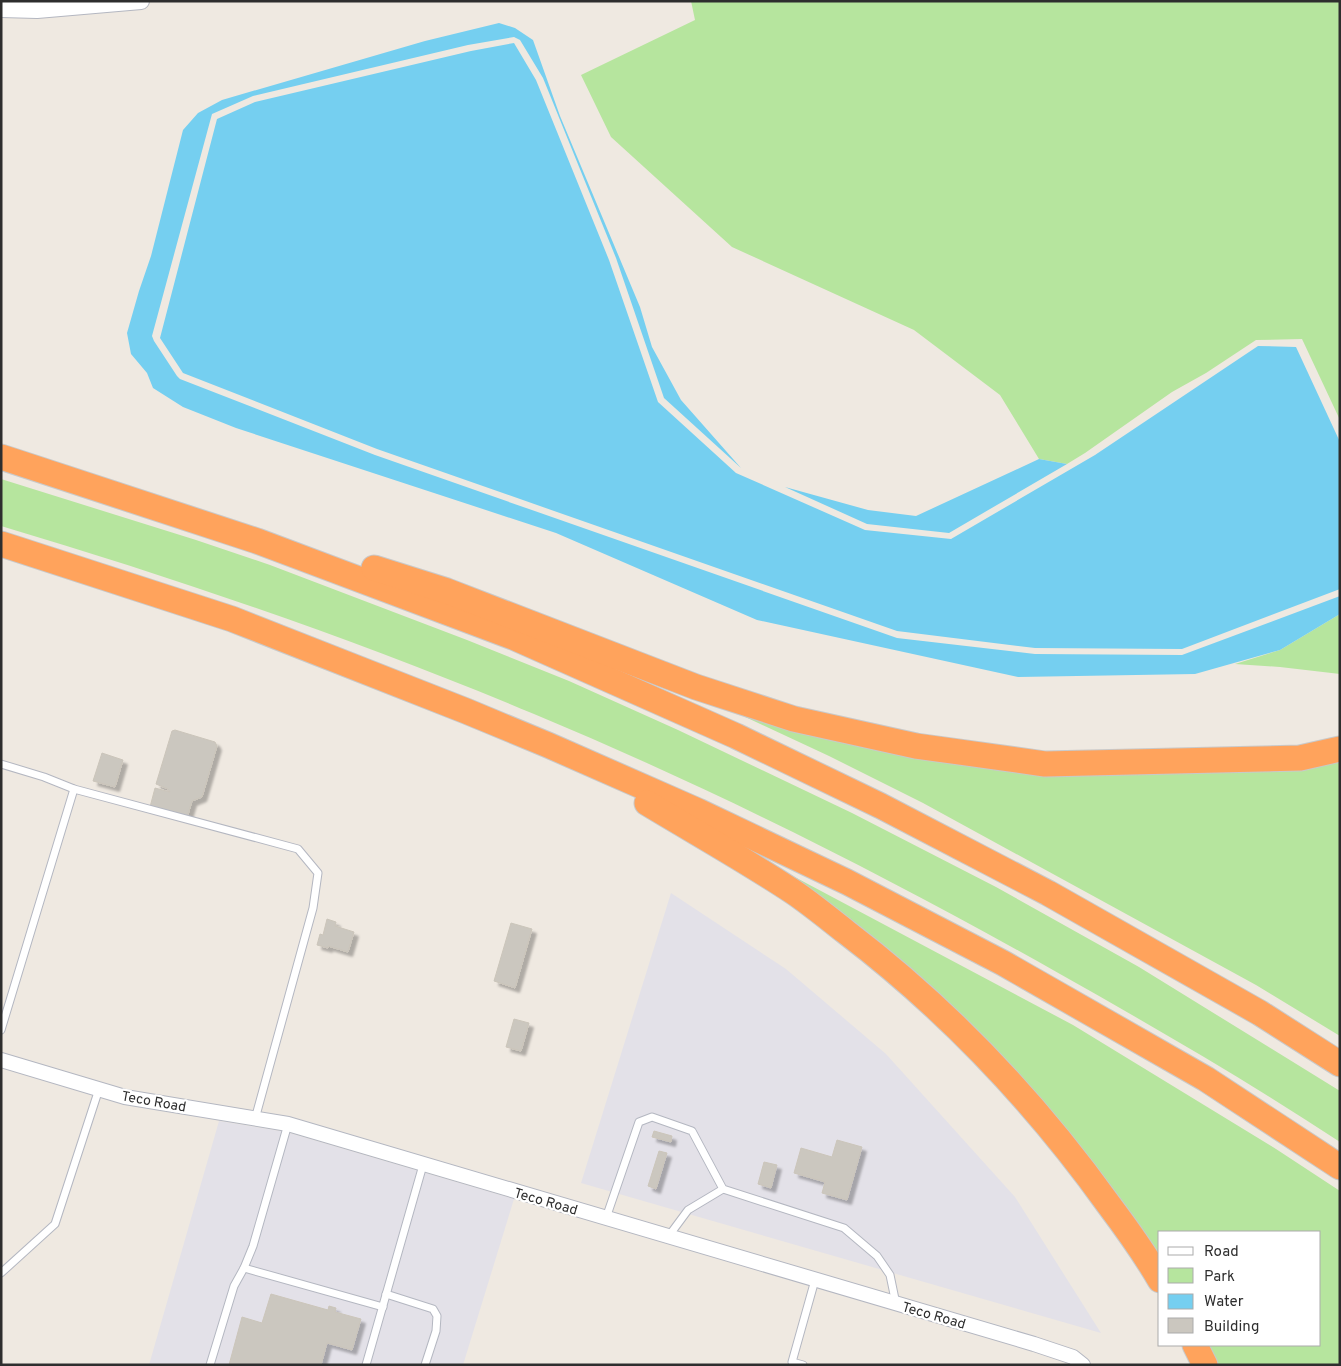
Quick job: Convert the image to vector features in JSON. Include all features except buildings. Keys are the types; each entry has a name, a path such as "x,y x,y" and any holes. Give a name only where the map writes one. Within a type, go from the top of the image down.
{"highway":[{"path":"1,458 257,541 513,637 736,736 881,806 1048,893 1260,1013 1340,1064"},
{"path":"257,541 356,562 447,591 696,688 794,719 916,746 1045,764 1300,758 1340,748"},
{"path":"1,544 232,619 548,745 698,811 829,873 1003,963 1206,1080 1340,1167"},
{"path":"548,745 720,846 793,892 864,946 908,983 970,1040 1046,1124 1085,1171 1158,1277"},
{"path":"1196,1346 1205,1365"}],"street":[{"path":"1,10 37,10 141,1"},
{"name":"Teco Road","path":"1,1060 125,1097 288,1124 1034,1344 1073,1357 1083,1365"}],"lane":[{"path":"1,764 44,777 74,789 298,849 318,873 313,908 255,1119"},
{"path":"1,1030 74,789"},
{"path":"1,1272 55,1224 99,1089"},
{"path":"606,1218 639,1122 652,1117 692,1131 723,1189 844,1228 877,1256 890,1275 896,1304"},
{"path":"210,1365 234,1286 253,1246 288,1124"},
{"path":"366,1365 423,1165"},
{"path":"668,1237 688,1210 723,1189"},
{"path":"244,1268 383,1307"},
{"path":"803,1365 791,1363 815,1280"},
{"path":"386,1294 433,1309 437,1316 436,1331 426,1365"}],"shaded area":[{"path":"671,893 786,969 886,1054 1015,1197 1101,1333 581,1183"},
{"path":"219,1121 286,1132 514,1199 463,1365 149,1365"}],"green space":[{"path":"691,1 1340,1 1340,420 1302,339 1256,340 1206,373 1172,392 1067,464 1039,459 1000,395 914,330 732,247 611,137 581,75 695,20"},
{"path":"1,479 270,565 467,640 569,681 678,730 852,813 996,887 1139,967 1340,1091 1340,1142 1201,1055 996,938 866,869 668,773 534,714 403,661 203,590 1,526"},
{"path":"1340,614 1340,674 1235,664 1280,650"},
{"path":"739,714 935,756 1340,755 1340,1036 1256,985 923,803"},
{"path":"774,866 1073,1025 1276,1149 1340,1191 1340,1365 1213,1365 1204,1346 1321,1346 1321,1231 1158,1231 1158,1266 1110,1195"}],"water":[{"path":"499,23 515,28 533,40 560,116 640,307 652,347 681,400 741,468 664,398 616,258 543,78 520,40 514,37 468,45 253,96 212,114 152,336 180,379 375,455 897,638 1035,654 1182,655 1340,596 1340,614 1280,650 1195,674 1018,677 757,620 556,533 236,428 183,407 153,388 147,373 131,354 127,333 151,256 183,130 198,113 222,100 425,41"},
{"path":"514,43 536,80 609,260 658,402 736,473 865,530 951,539 1095,455 1258,346 1296,347 1340,442 1340,589 1182,649 1035,648 897,631 377,449 183,373 160,338 217,119 255,102 471,51"},
{"path":"1039,459 1067,464 949,533 867,524 785,487 868,510 916,516"}]}
